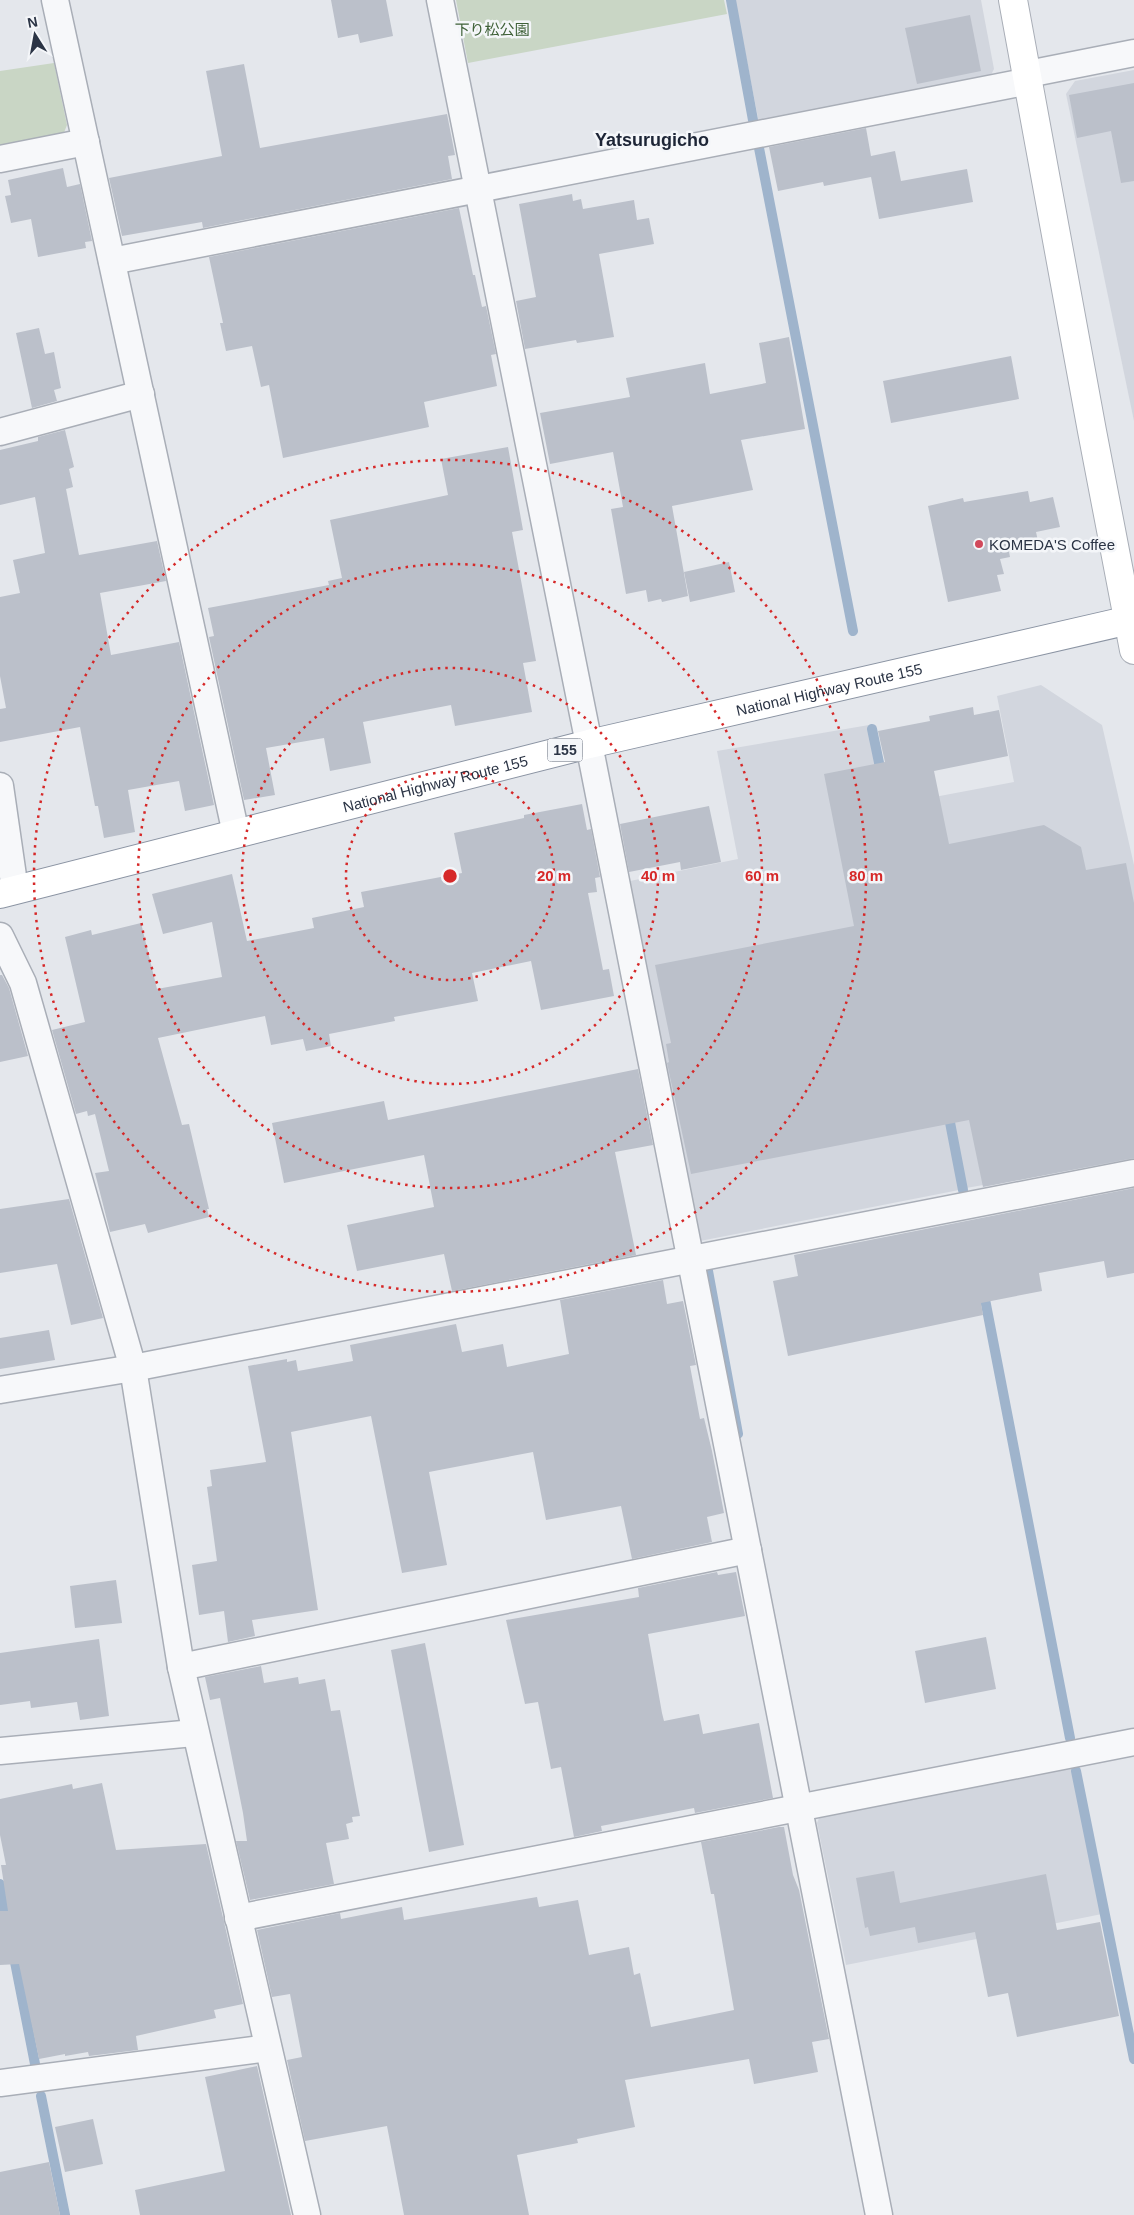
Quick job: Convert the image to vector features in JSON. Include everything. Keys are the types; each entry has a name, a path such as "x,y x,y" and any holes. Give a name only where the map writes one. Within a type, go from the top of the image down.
{"main road":[{"path":"1014,0 1090,422 1131,620 1134,650"},
{"name":"National Highway Route 155","path":"8,892 589,744 1131,620"}],"street":[{"path":"55,0 236,834"},
{"path":"440,0 589,744 879,2215"},
{"path":"112,261 1029,78 1134,53"},
{"path":"0,159 86,142"},
{"path":"0,432 141,394"},
{"path":"0,786 8,892"},
{"path":"0,936 24,983 133,1368 180,1667 307,2215"},
{"path":"0,1390 133,1368 1134,1173"},
{"path":"180,1667 748,1550"},
{"path":"0,1750 194,1733"},
{"path":"238,1918 1134,1742"},
{"path":"0,2083 268,2048"}],"shaded area":[{"path":"735,0 981,0 994,69 989,79 759,123"},
{"path":"1134,70 1134,421 1066,94 1075,81"},
{"path":"1041,685 1102,725 1134,865 1134,1159 966,1188 892,805 1014,782 997,696"},
{"path":"869,725 959,1190 700,1241 630,881 738,859 717,751"},
{"path":"1072,1766 1102,1914 846,1965 817,1823 820,1816"}],"green space":[{"name":"下り松公園","path":"456,0 724,0 727,14 468,63"},
{"path":"54,63 67,125 63,135 0,148 0,71"}],"building":[{"path":"331,0 386,0 393,36 360,43 358,34 338,38"},
{"path":"970,15 981,71 917,84 905,28"},
{"path":"244,64 260,148 447,114 455,155 448,156 452,179 203,228 202,222 122,236 109,178 222,156 206,71"},
{"path":"1134,83 1134,181 1121,183 1111,131 1077,138 1069,95"},
{"path":"866,128 871,156 895,151 901,181 967,169 973,202 879,219 871,177 824,186 823,182 778,191 769,147"},
{"path":"63,168 67,187 80,184 92,241 85,242 86,248 38,257 31,219 11,223 5,196 11,195 8,180"},
{"path":"572,194 573,201 581,199 583,209 634,200 637,220 649,218 654,244 599,254 614,337 577,343 576,340 525,349 516,301 536,297 519,204"},
{"path":"459,208 473,275 475,275 482,307 486,306 496,354 491,355 497,386 424,402 429,427 283,458 269,385 261,387 252,346 226,351 220,323 223,323 209,257"},
{"path":"39,328 45,354 54,352 61,388 54,390 57,401 32,408 16,333"},
{"path":"789,337 805,429 741,440 753,490 672,506 688,596 662,602 661,599 648,602 646,590 626,594 611,509 623,507 613,452 550,464 540,413 630,397 626,378 705,363 710,394 766,383 759,343"},
{"path":"1011,356 1019,399 891,423 883,381"},
{"path":"65,430 74,467 69,469 73,487 66,489 79,555 157,541 166,581 100,593 111,655 179,642 214,805 185,811 179,781 128,790 135,832 104,838 98,806 95,806 80,727 0,742 0,709 6,708 0,676 0,597 20,593 13,560 45,553 35,497 0,505 0,450 38,441 38,437"},
{"path":"508,447 523,530 512,532 536,661 523,663 532,712 455,726 451,705 363,722 371,763 330,771 324,738 266,748 275,795 244,800 209,637 214,636 208,608 329,585 328,581 342,578 330,520 448,495 441,459"},
{"name":"KOMEDA'S Coffee","path":"1028,491 1030,502 1053,497 1060,527 1036,532 1038,541 1008,547 1010,557 1000,559 1004,574 997,575 1001,591 948,602 928,506 963,498 964,502"},
{"path":"729,562 735,592 690,602 684,572"},
{"path":"973,707 974,715 999,710 1008,756 934,771 949,844 1044,825 1081,847 1086,870 1126,863 1134,903 1134,1158 983,1187 969,1120 691,1174 667,1063 669,1062 666,1044 671,1043 655,965 854,926 824,774 885,762 878,731 930,721 929,716"},
{"path":"582,804 587,830 591,829 600,877 595,878 597,892 588,893 603,970 609,969 614,996 541,1010 531,961 472,973 478,1001 394,1017 395,1021 329,1034 331,1046 306,1051 303,1039 271,1045 265,1016 158,1038 182,1125 189,1124 209,1209 207,1209 209,1217 148,1233 145,1224 110,1232 95,1173 109,1171 95,1114 88,1116 87,1111 76,1114 52,1030 85,1022 65,937 91,930 92,935 141,923 157,989 222,977 212,922 163,934 152,894 232,874 247,941 314,928 312,918 364,907 361,892 462,873 454,833 524,818 524,815"},
{"path":"709,806 721,862 681,870 680,862 629,872 620,824"},
{"path":"0,975 2,975 9,988 28,1056 0,1062"},
{"path":"638,1069 653,1145 615,1152 636,1255 452,1291 444,1254 357,1271 347,1225 434,1207 424,1155 284,1183 272,1123 384,1101 388,1120"},
{"path":"1134,1188 1134,1273 1107,1278 1104,1261 1039,1273 1042,1291 981,1303 983,1315 788,1356 773,1281 798,1276 794,1255"},
{"path":"69,1199 103,1318 71,1325 57,1264 0,1273 0,1209"},
{"path":"663,1280 667,1304 683,1301 696,1365 690,1366 700,1419 704,1418 724,1513 707,1517 712,1542 632,1559 621,1506 546,1520 533,1452 429,1472 447,1565 402,1573 371,1416 291,1432 318,1610 252,1620 255,1636 228,1642 224,1611 199,1615 192,1565 217,1561 207,1487 212,1486 210,1470 266,1462 248,1366 287,1359 287,1362 296,1360 298,1371 353,1361 350,1345 456,1324 462,1352 503,1344 507,1367 569,1354 560,1300"},
{"path":"49,1330 55,1360 0,1369 0,1338"},
{"path":"717,1572 718,1575 736,1572 745,1616 648,1634 662,1713 664,1721 699,1714 703,1734 759,1723 773,1798 695,1813 694,1808 601,1826 602,1831 574,1837 561,1767 551,1769 538,1702 525,1704 506,1620 639,1597 638,1588"},
{"path":"116,1580 122,1623 75,1628 70,1586"},
{"path":"986,1637 996,1689 925,1703 915,1651"},
{"path":"99,1639 109,1716 80,1720 77,1702 31,1708 30,1701 0,1705 0,1653"},
{"path":"425,1643 464,1845 429,1852 391,1650"},
{"path":"261,1666 264,1683 298,1677 299,1684 325,1679 331,1711 340,1710 360,1816 352,1817 353,1822 346,1824 349,1839 326,1843 334,1884 250,1900 236,1841 247,1841 243,1813 220,1698 210,1700 205,1677"},
{"path":"102,1783 116,1850 206,1844 243,2004 214,2010 216,2018 136,2036 138,2050 89,2056 88,2052 65,2056 65,2054 39,2059 19,1964 0,1965 0,1911 8,1911 1,1865 6,1865 0,1835 0,1799 72,1784 73,1789"},
{"path":"784,1827 793,1875 799,1890 829,2039 812,2042 818,2072 754,2084 749,2059 625,2080 635,2127 577,2139 578,2143 517,2155 529,2215 404,2215 387,2126 305,2141 287,2060 302,2057 290,1994 272,1997 257,1930 340,1913 341,1919 402,1907 404,1920 537,1897 539,1907 578,1900 589,1955 629,1947 634,1975 640,1973 651,2027 734,2010 714,1894 711,1894 701,1842"},
{"path":"894,1871 900,1903 1046,1874 1057,1930 1100,1922 1119,2016 1017,2037 1008,1993 988,1997 975,1932 918,1943 915,1927 870,1936 868,1927 865,1928 856,1878"},
{"path":"257,2066 291,2215 140,2215 135,2190 225,2171 205,2077"},
{"path":"93,2119 103,2164 65,2172 55,2127"},
{"path":"49,2162 60,2215 0,2215 0,2172"}],"waterway":[{"path":"731,0 753,120"},
{"path":"759,148 853,631"},
{"path":"872,729 882,777"},
{"path":"948,1112 963,1190"},
{"path":"708,1271 738,1434"},
{"path":"983,1289 1070,1738"},
{"path":"1076,1771 1134,2059"},
{"path":"0,1884 7,1923"},
{"path":"13,1952 36,2069"},
{"path":"41,2096 65,2215"}],"place":[{"name":"KOMEDA'S Coffee","path":"979,544"}],"district":[{"name":"Yatsurugicho","path":"652,140"}]}
